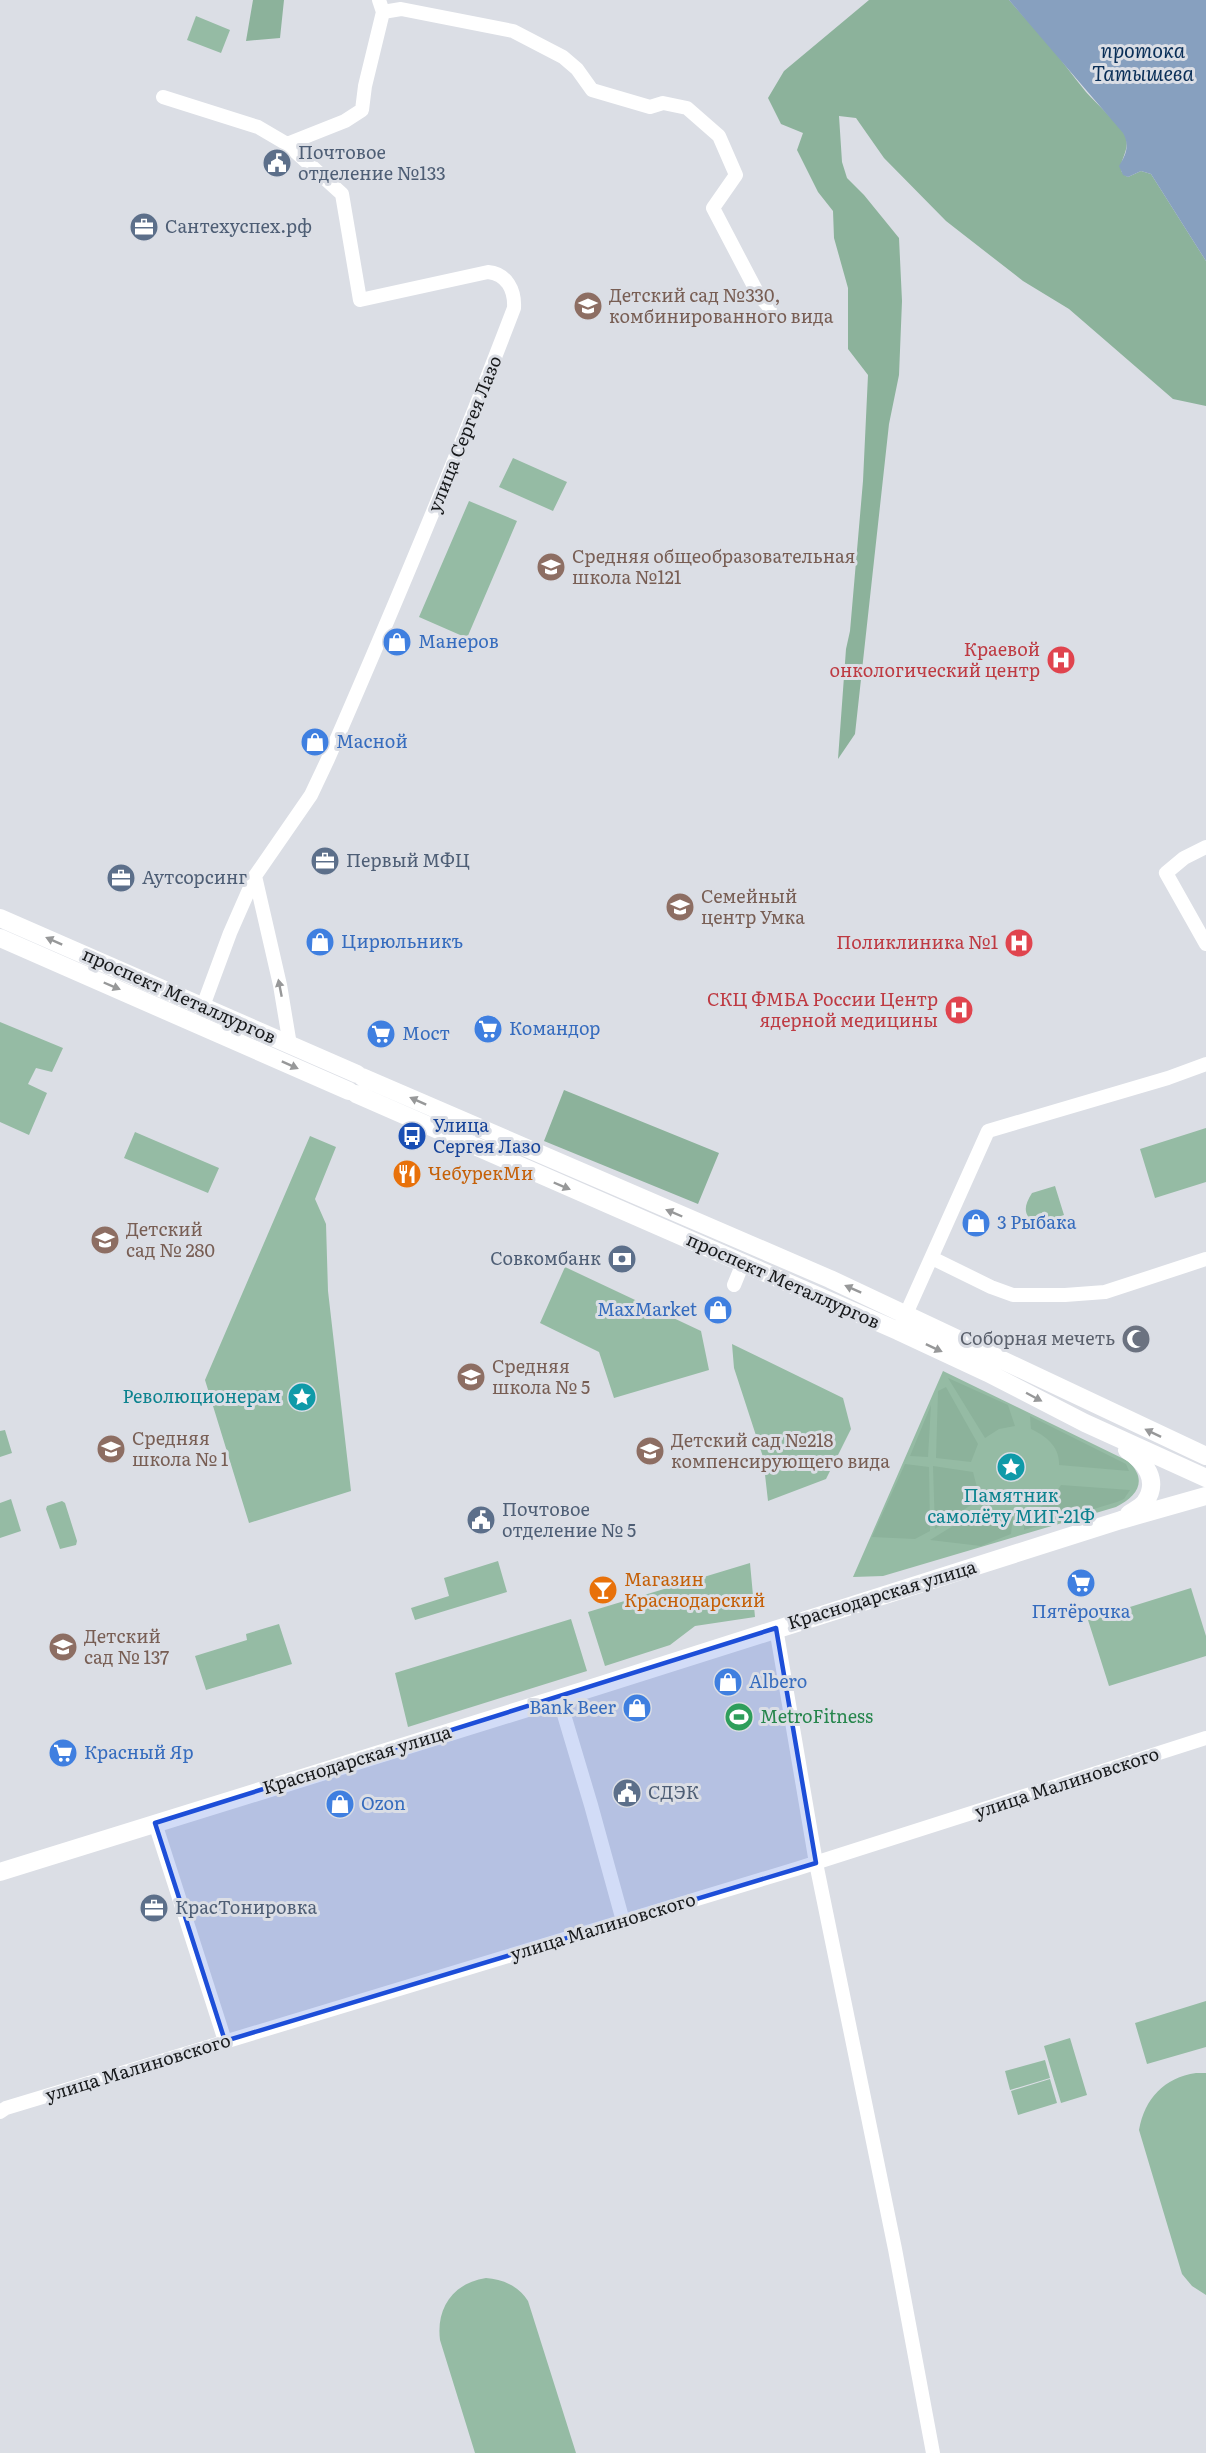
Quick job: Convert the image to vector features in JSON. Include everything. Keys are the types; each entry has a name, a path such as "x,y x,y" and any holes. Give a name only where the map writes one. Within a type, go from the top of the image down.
{"main road":[{"name":"проспект Металлургов","path":"0,918 201,1015 356,1084 906,1313 1206,1456"},
{"name":"проспект Металлургов","path":"0,938 201,1015 290,1045 356,1084 561,1185 898,1331 982,1370 1085,1424 1206,1478"},
{"path":"1085,1424 1141,1458 1149,1471 1151,1483 1149,1496 1143,1505 1121,1520"},
{"name":"Краснодарская улица","path":"0,1872 1121,1520 1206,1496"}],"street":[{"path":"286,144 345,121 363,110 365,86 381,6 513,31 563,57 577,69 592,90 650,107 663,103 687,108 719,136 736,175 713,208 758,294 770,308"},
{"name":"улица Сергея Лазо","path":"163,97 258,127 286,144 342,194 360,300 488,272 497,273 508,282 514,302 514,308 481,396 440,499 328,759 311,795 255,876 230,933 201,1015"},
{"path":"1206,848 1184,858 1166,873 1206,944"},
{"path":"255,876 280,985 290,1045"},
{"path":"898,1331 988,1131 1168,1078 1206,1064"},
{"path":"932,1258 991,1287 1013,1295 1105,1292 1206,1259"},
{"path":"734,1285 743,1263"},
{"path":"776,1628 816,1863 895,2249 933,2453"},
{"path":"559,1698 623,1921"},
{"name":"улица Малиновского","path":"0,2112 6,2108 225,2040 816,1863 1206,1738"},
{"path":"155,1823 225,2040"}],"highlighted area":[{"path":"776,1628 816,1863 225,2041 155,1823"}],"green space":[{"path":"253,0 284,0 280,38 246,41"},
{"path":"869,0 1009,0 1046,41 1086,92 1111,117 1127,140 1121,164 1123,173 1128,177 1141,171 1151,174 1206,261 1206,406 1173,399 1069,309 1023,281 946,221 884,158 856,118 839,116 842,162 847,178 899,238 902,301 899,375 889,424 855,734 838,759 846,649 850,631 863,481 868,375 848,349 848,288 834,238 833,211 818,192 797,150 803,133 781,124 768,98 784,71"},
{"path":"196,16 230,30 221,53 187,40"},
{"path":"513,458 567,482 553,511 499,487"},
{"path":"469,501 517,521 467,638 419,617"},
{"path":"0,1022 63,1048 52,1072 36,1068 28,1084 47,1093 29,1135 0,1122"},
{"path":"564,1090 719,1153 698,1204 544,1141"},
{"path":"1206,1128 1206,1182 1155,1198 1140,1149"},
{"path":"135,1132 219,1168 208,1193 124,1158"},
{"path":"310,1136 336,1147 315,1199 326,1224 328,1291 351,1491 249,1523 205,1380"},
{"path":"1055,1186 1064,1215 1037,1224 1029,1218 1026,1211 1029,1198 1032,1193"},
{"path":"565,1267 701,1331 709,1370 614,1398 599,1352 540,1323"},
{"path":"732,1344 843,1398 851,1429 826,1479 768,1501 763,1457 734,1368"},
{"path":"943,1371 1128,1461 1138,1475 1138,1487 1135,1493 1116,1507 883,1576 853,1577"},
{"path":"948,1378 1008,1405 1015,1426 999,1429 985,1438"},
{"path":"946,1387 978,1444 971,1462 936,1458 938,1391"},
{"path":"931,1405 928,1457 910,1456"},
{"path":"1030,1416 1126,1464 1129,1471 1059,1465 1055,1448 1042,1435 1031,1429"},
{"path":"5,1430 12,1453 0,1457 0,1431"},
{"path":"905,1464 929,1467 930,1531 915,1539 872,1537"},
{"path":"933,1466 973,1472 980,1499 935,1529"},
{"path":"1061,1485 1130,1490 1124,1499 1117,1502 1024,1530 1024,1514 1046,1503"},
{"path":"11,1499 21,1531 0,1538 0,1503"},
{"path":"62,1501 65,1503 77,1541 76,1545 60,1549 46,1509 47,1506"},
{"path":"987,1505 998,1514 1013,1516 1011,1534 981,1546 930,1540"},
{"path":"498,1561 507,1592 415,1620 411,1608 449,1596 444,1578"},
{"path":"750,1563 755,1617 695,1626 670,1645 605,1666 588,1612"},
{"path":"1191,1588 1206,1636 1206,1656 1109,1686 1088,1620"},
{"path":"571,1619 587,1671 408,1727 395,1673"},
{"path":"279,1624 292,1664 206,1690 195,1656 247,1640 246,1634"},
{"path":"1206,2001 1206,2047 1147,2064 1135,2023"},
{"path":"1070,2038 1087,2095 1061,2103 1044,2046"},
{"path":"1045,2060 1050,2078 1010,2090 1005,2071"},
{"path":"1196,2073 1206,2073 1206,2295 1192,2286 1182,2274 1139,2130 1146,2108 1158,2091 1174,2080"},
{"path":"1050,2079 1057,2103 1018,2115 1011,2091"},
{"path":"486,2278 510,2284 528,2301 576,2453 475,2453 440,2340 439,2328 444,2308 456,2291 464,2285"}],"water":[{"name":"протока Татышева","path":"1009,0 1206,0 1206,261 1151,174 1141,171 1128,177 1123,175 1119,166 1126,150 1123,133"}],"place":[{"name":"Почтовое отделение №133","path":"277,163"},
{"name":"Сантехуспех.рф","path":"144,227"},
{"name":"Детский сад №330, комбинированного вида","path":"588,306"},
{"name":"Средняя общеобразовательная школа №121","path":"551,567"},
{"name":"Манеров","path":"397,642"},
{"name":"Краевой онкологический центр","path":"1061,660"},
{"name":"Масной","path":"315,742"},
{"name":"Первый МФЦ","path":"325,861"},
{"name":"Аутсорсинг","path":"121,878"},
{"name":"Семейный центр Умка","path":"680,907"},
{"name":"Цирюльникъ","path":"320,942"},
{"name":"Поликлиника №1","path":"1019,943"},
{"name":"СКЦ ФМБА России Центр ядерной медицины","path":"959,1010"},
{"name":"Командор","path":"488,1029"},
{"name":"Мост","path":"381,1034"},
{"name":"Улица Сергея Лазо","path":"412,1136"},
{"name":"ЧебурекМи","path":"407,1174"},
{"name":"3 Рыбака","path":"976,1223"},
{"name":"Детский сад № 280","path":"105,1240"},
{"name":"Совкомбанк","path":"622,1259"},
{"name":"MaxMarket","path":"718,1310"},
{"name":"Соборная мечеть","path":"1136,1339"},
{"name":"Средняя школа № 5","path":"471,1377"},
{"name":"Революционерам","path":"302,1397"},
{"name":"Средняя школа № 1","path":"111,1449"},
{"name":"Детский сад №218 компенсирующего вида","path":"650,1451"},
{"name":"Памятник самолёту МИГ-21Ф","path":"1011,1467"},
{"name":"Почтовое отделение № 5","path":"481,1520"},
{"name":"Пятёрочка","path":"1081,1583"},
{"name":"Магазин Краснодарский","path":"603,1590"},
{"name":"Детский сад № 137","path":"63,1647"},
{"name":"Albero","path":"728,1682"},
{"name":"Bank Beer","path":"637,1708"},
{"name":"MetroFitness","path":"739,1717"},
{"name":"Красный Яр","path":"63,1753"},
{"name":"СДЭК","path":"627,1793"},
{"name":"Ozon","path":"340,1804"},
{"name":"КрасТонировка","path":"154,1908"}]}
